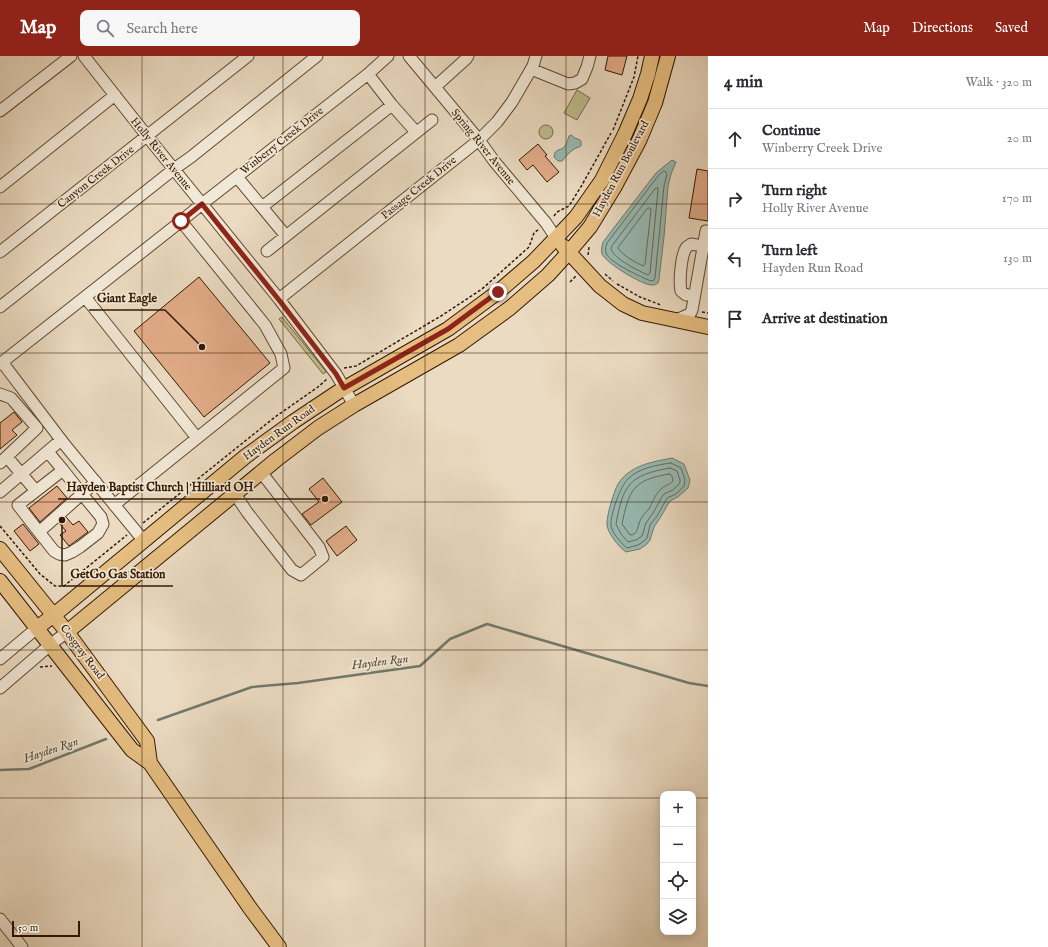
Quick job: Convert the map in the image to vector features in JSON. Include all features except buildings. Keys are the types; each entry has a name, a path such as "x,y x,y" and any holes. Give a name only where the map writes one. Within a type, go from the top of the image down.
{"main road":[{"name":"Hayden Run Boulevard","path":"556,238 576,217 602,180 640,99 652,56"},
{"name":"Hayden Run Boulevard","path":"568,253 590,227 615,186 639,141 655,103 668,56"},
{"path":"556,238 568,253 600,286 623,304 642,313 708,327"},
{"name":"Hayden Run Road","path":"36,628 54,615 246,456 344,388 448,329 498,292 534,261 556,238"},
{"name":"Hayden Run Road","path":"67,632 261,472 318,428 354,405 459,345 510,308 548,275 568,253"},
{"name":"Cosgray Road","path":"0,549 54,615 147,741 150,763"},
{"name":"Cosgray Road","path":"0,581 132,750 150,763 196,831 279,947"}],"street":[{"path":"0,111 71,56"},
{"name":"Holly River Avenue","path":"84,56 279,300 336,374 354,405"},
{"name":"Canyon Creek Drive","path":"0,252 248,56"},
{"path":"0,308 317,56"},
{"name":"Winberry Creek Drive","path":"1,363 368,74 388,56"},
{"name":"Spring River Avenue","path":"409,56 479,140 494,161 546,223 556,238"},
{"path":"435,87 468,56"},
{"name":"Passage Creek Drive","path":"279,300 479,140 497,122 512,102 531,69 536,56"},
{"path":"531,69 568,84 575,83 582,79 590,56"},
{"path":"368,74 392,105 416,132"},
{"path":"0,187 115,95"},
{"path":"262,207 392,105"},
{"path":"267,251 432,120"},
{"path":"237,177 286,236"},
{"path":"114,505 284,368 281,354 265,325 178,224"},
{"path":"676,320 690,314 692,310 706,231 708,231"},
{"path":"694,295 686,295 681,291 680,272 685,249 691,244 703,246"},
{"path":"84,297 197,438"},
{"path":"1,363 144,541"},
{"path":"0,394 11,398 37,428 4,460 21,474 36,491"},
{"path":"0,492 62,440"},
{"path":"48,452 63,470 101,517 103,524 98,533 80,547 65,555 54,551 18,505 63,470"},
{"path":"235,494 292,570 301,574 323,557 319,547 261,472"},
{"path":"39,532 96,482"},
{"name":"Hayden Run Road","path":"0,659 36,628"},
{"name":"Hayden Run Road","path":"0,688 67,632"},
{"path":"0,919 22,947"}],"path":[{"path":"554,215 569,206 613,131 634,77 638,56"},
{"path":"343,369 356,366 441,316 482,289 529,246 537,230"},
{"path":"590,244 587,254 590,259"},
{"path":"605,273 616,284 640,297 665,306"},
{"path":"692,310 708,313"},
{"path":"0,526 40,574 55,586 64,586 126,537"},
{"path":"35,671 41,666 52,666 56,668"}],"green space":[{"path":"577,90 590,98 577,120 564,113"},
{"path":"543,125 549,125 553,129 553,135 549,139 543,139 539,135 539,129"},
{"path":"282,317 326,372 323,374 279,319"}],"water":[{"path":"571,135 581,141 581,146 574,149 562,161 558,161 554,157 556,152 563,148"},
{"path":"672,160 676,162 668,186 659,279 658,283 652,285 633,278 610,263 602,254 602,246 603,242 656,173"},
{"path":"672,458 684,464 690,480 688,488 678,497 670,501 654,527 650,540 647,544 640,549 626,552 614,540 607,525 614,492 621,480 629,472 640,466"}],"waterway":[{"name":"Hayden Run","path":"158,720 252,687 298,683 420,666 450,639 487,624 689,683 708,686"},
{"name":"Hayden Run","path":"0,770 29,769 106,739"}],"place":[{"name":"Giant Eagle","path":"202,347"},
{"name":"Hayden Baptist Church | Hilliard OH","path":"325,499"},
{"name":"GetGo Gas Station","path":"62,520"}],"route":[{"path":"181,221 202,204 279,300 336,374 344,388 448,329 498,292"}]}
